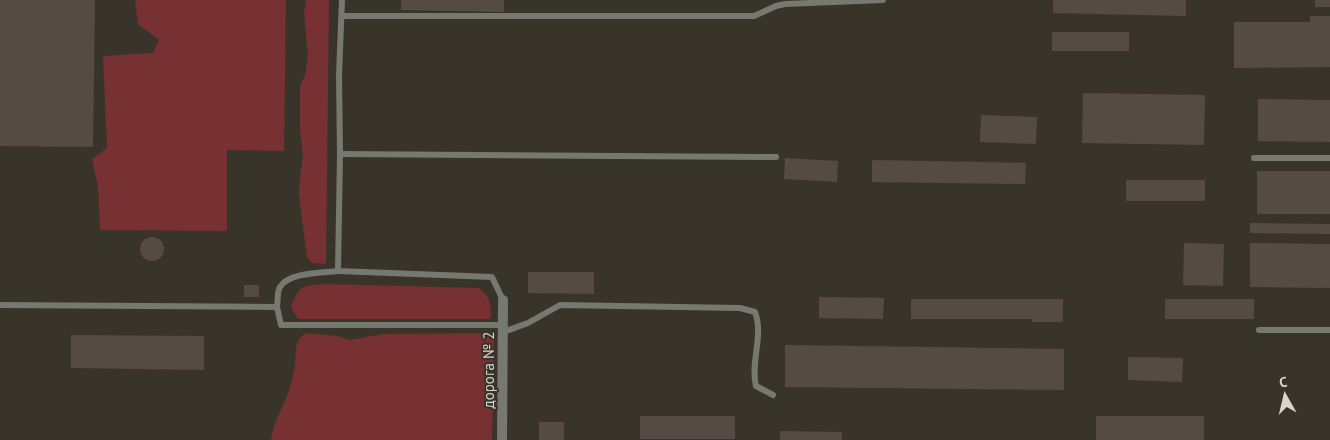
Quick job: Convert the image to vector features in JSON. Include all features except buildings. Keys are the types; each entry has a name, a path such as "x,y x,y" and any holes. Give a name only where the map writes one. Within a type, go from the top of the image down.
{"street":[{"name":"дорога № 2","path":"502,440 503,300"}],"lane":[{"path":"338,271 339,75 342,0"},
{"path":"342,16 754,16 776,6 786,4 883,0"},
{"path":"340,154 776,157"},
{"path":"1254,158 1330,158"},
{"path":"503,300 492,278 338,271 299,275 286,280 279,288 277,307 281,325 503,328 528,323 560,305 740,308 755,312 758,322 754,376 756,386 773,395"},
{"path":"0,305 277,307"},
{"path":"1259,330 1330,330"}],"shaded area":[{"path":"135,0 286,0 284,151 227,150 227,231 100,230 98,187 92,159 107,148 103,56 153,53 159,40 138,24"},
{"path":"306,0 329,0 326,264 312,263 307,257 299,195 303,157 300,130 300,86 305,75 308,55 304,14"},
{"path":"327,284 478,288 488,298 491,319 298,319 291,307 300,290 307,286"},
{"path":"307,333 337,336 349,340 383,334 488,333 494,336 492,440 271,440 291,385 297,344 302,336"}]}
